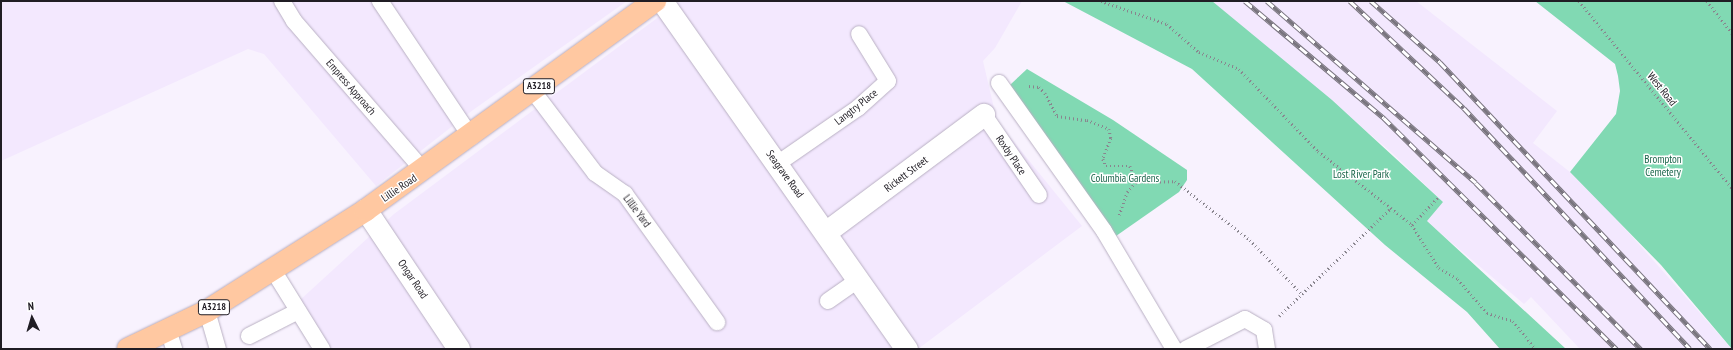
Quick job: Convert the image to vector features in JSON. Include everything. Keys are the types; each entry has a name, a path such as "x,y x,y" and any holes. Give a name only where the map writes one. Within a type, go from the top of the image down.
{"main road":[{"name":"Lillie Road","path":"128,349 171,340 207,311 274,270 424,171 652,2"}],"street":[{"name":"Seagrave Road","path":"652,2 777,164 827,232 907,349"},
{"name":"Rickett Street","path":"827,232 984,115"},
{"name":"Ongar Road","path":"366,210 459,349"}],"lane":[{"name":"Empress Approach","path":"282,1 294,21 424,171"},
{"path":"380,1 471,137"},
{"name":"Langtry Place","path":"777,164 858,108 888,81 859,34"},
{"path":"1003,89 1104,231 1174,349"},
{"name":"Lillie Yard","path":"533,91 595,173 625,194 717,322"},
{"name":"Roxby Place","path":"984,115 1038,195"},
{"path":"274,270 322,349"},
{"path":"828,302 859,279"},
{"path":"207,311 218,349"},
{"path":"249,336 298,311"},
{"path":"1186,349 1227,326 1245,320 1264,330 1267,349"}],"path":[{"path":"1101,1 1167,24 1199,52 1239,69 1318,151 1412,225 1439,268 1458,279 1487,313 1513,321 1536,349"},
{"name":"West Road","path":"1579,1 1732,188"},
{"path":"1707,1 1732,33"},
{"path":"1003,89 1031,85 1039,87 1058,116 1087,120 1109,130 1111,138 1104,159 1106,166 1130,166 1136,182"},
{"path":"1104,231 1122,212 1127,192 1136,182 1175,181 1250,240 1302,294"},
{"path":"1412,225 1438,197"},
{"path":"1264,330 1391,208"}],"shaded area":[{"path":"1,1 627,1 473,110 376,186 264,54 248,49 1,161"},
{"path":"680,1 1022,1 995,48 983,61 997,121 1082,226 918,349 332,349 299,301 394,214"},
{"path":"1212,1 1416,1 1557,111 1533,143 1570,172 1613,215 1732,349 1580,349 1531,297 1524,304 1426,221 1443,202 1391,152"}],"green space":[{"name":"Lost River Park","path":"1063,1 1212,1 1332,100 1443,202 1427,221 1566,349 1500,349 1467,312 1385,245 1192,69"},
{"name":"Brompton Cemetery","path":"1535,1 1732,1 1732,349 1661,265 1570,172 1616,114 1620,91 1618,76 1615,64"},
{"name":"Columbia Gardens","path":"1027,69 1113,120 1187,170 1187,180 1179,192 1116,236 1010,85"}],"railway":[{"path":"1245,1 1384,118 1617,349"},
{"path":"1267,1 1476,183 1641,349"},
{"path":"1350,1 1464,108 1690,349"},
{"path":"1371,1 1440,62 1710,349"}]}
